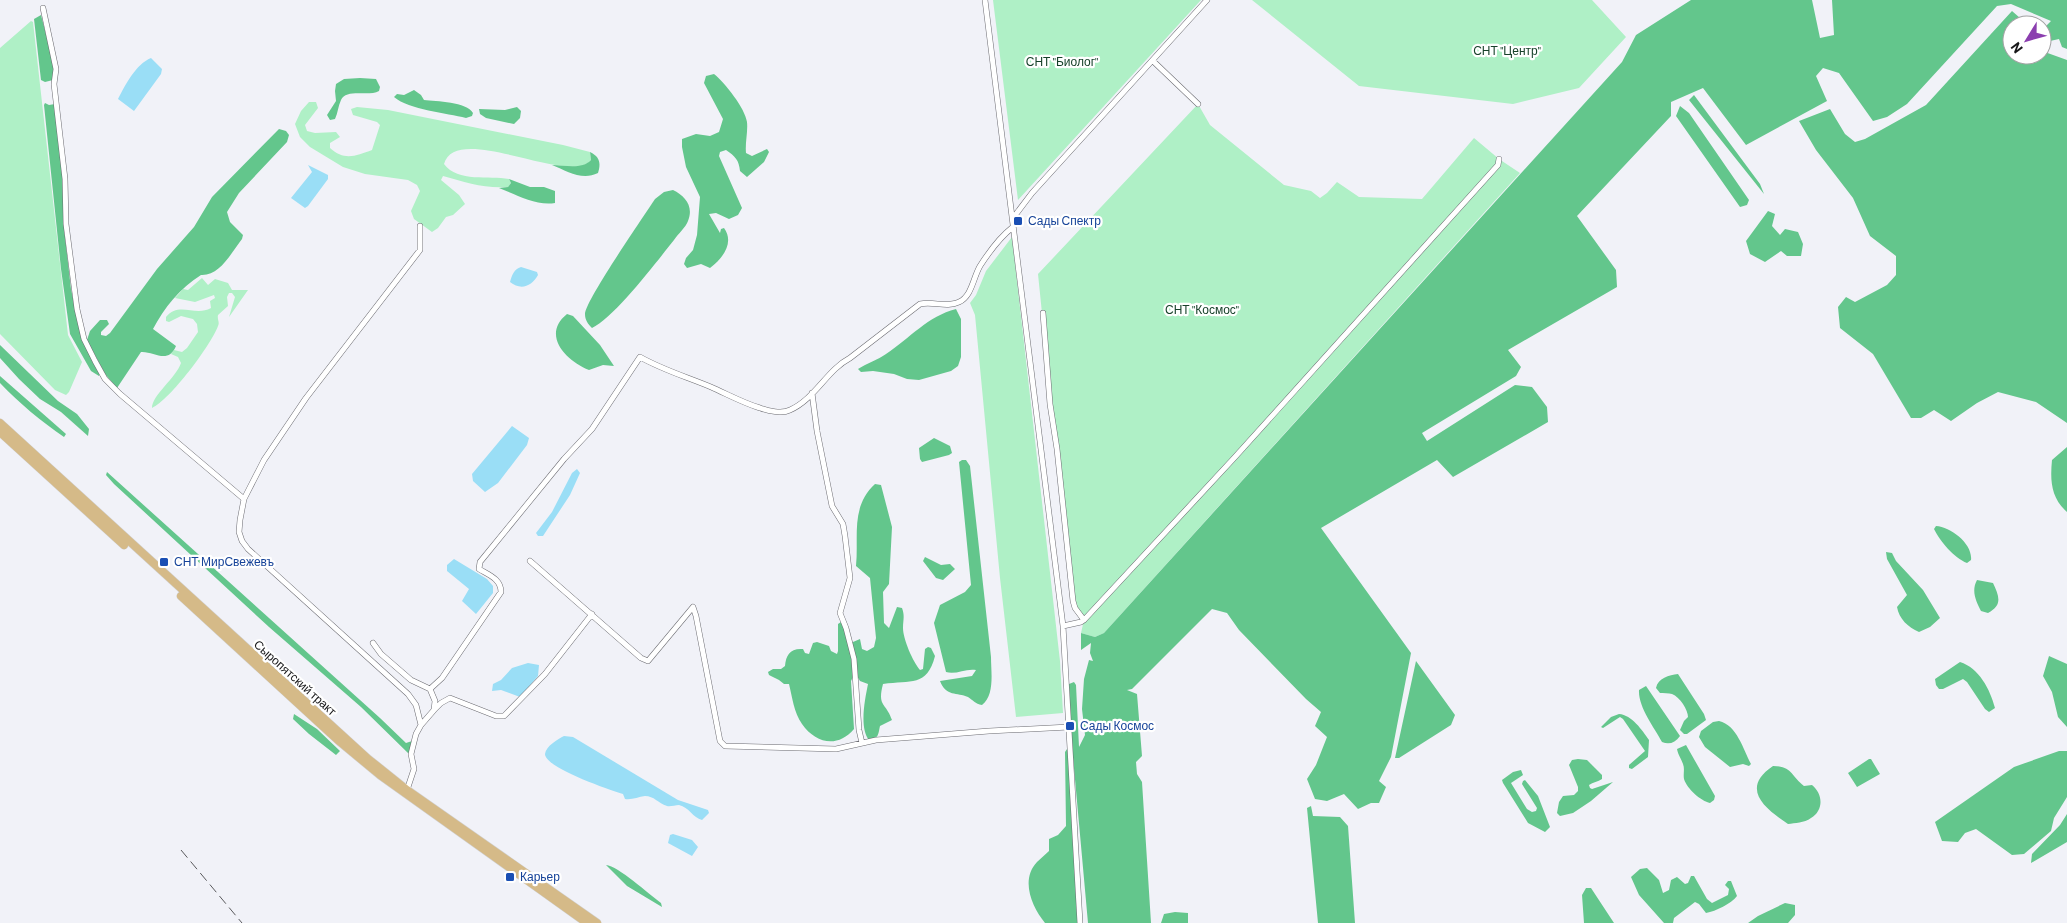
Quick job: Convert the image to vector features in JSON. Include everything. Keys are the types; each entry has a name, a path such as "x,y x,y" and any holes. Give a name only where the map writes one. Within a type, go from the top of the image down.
{"main road":[{"name":"Сыропятский тракт","path":"0,423 354,747 407,790 597,923"},
{"name":"Сыропятский тракт","path":"0,432 364,763 404,794 587,923"}],"street":[{"path":"985,0 1064,626 1080,923"},
{"path":"1013,219 1032,192 1207,0"},
{"path":"43,8 56,69 54,84 65,179 66,224 77,309 84,339 105,380 244,499"},
{"path":"1153,61 1198,104"},
{"path":"1064,626 1084,620 1498,165 1499,159"},
{"path":"420,226 420,250 284,429 264,460 244,499 239,532 242,541 248,549 408,694 416,705 421,725"},
{"path":"430,689 442,678 501,592 501,586 496,579 480,569 480,562 564,459 592,429 640,357 661,369 759,408 784,412 790,410 812,393 839,364 850,358 920,304 930,302 952,304 964,299 970,292 980,268 989,253 1007,232 1014,227"},
{"path":"1043,313 1050,404 1057,449 1073,601 1084,620"},
{"path":"812,393 817,430 832,506 843,524 845,536 850,578 840,613 854,659 862,743"},
{"path":"530,561 642,658 648,661 692,607 696,616 722,745 836,749 862,743 989,731 1069,727"},
{"path":"407,790 414,769 411,754 421,725 441,703 450,698 496,716 504,716 545,674 592,614"},
{"path":"373,643 381,654 411,680 430,689 435,701 434,710"}],"green space":[{"name":"СНТ \"Биолог\"","path":"993,0 1201,0 1018,200"},
{"name":"СНТ \"Центр\"","path":"1252,0 1592,0 1626,37 1579,88 1513,104 1359,86"},
{"path":"1691,0 1812,0 1820,38 1834,35 1832,0 2067,0 2067,49 2062,47 2059,39 2052,41 2052,15 2037,15 2011,4 1997,6 1907,104 1887,117 1873,121 1839,73 1823,68 1816,76 1827,101 1746,145 1703,88 1671,102 1671,116 1577,216 1616,270 1617,287 1508,350 1521,367 1516,376 1422,433 1427,441 1515,385 1532,387 1547,407 1548,422 1453,477 1437,460 1321,528 1411,653 1391,757 1379,781 1386,787 1379,803 1371,803 1358,809 1344,794 1327,801 1315,799 1307,779 1316,765 1327,737 1315,726 1321,712 1239,630 1227,613 1212,609 1132,689 1127,690 1137,694 1142,756 1136,762 1137,774 1142,782 1151,923 1088,923 1070,724 1069,684 1074,682 1076,685 1079,747 1085,735 1082,709 1084,679 1089,660 1093,661 1090,653 1091,643 1081,650 1081,633 1095,637 1104,633 1622,62 1636,35"},
{"path":"2012,11 2017,15 2008,15"},
{"path":"41,15 55,69 53,80 45,82 41,80 34,19"},
{"path":"31,21 33,22 68,335 82,362 66,395 55,390 0,334 0,48"},
{"path":"2002,22 2002,65 2052,65 2052,55 2067,60 2067,423 2036,402 1998,392 1977,403 1951,421 1934,410 1921,418 1911,418 1873,354 1840,328 1838,307 1846,297 1855,302 1887,285 1896,275 1896,256 1870,236 1853,198 1816,150 1799,121 1830,109 1845,134 1855,142 1865,139 1926,105"},
{"path":"714,74 724,83 743,110 747,122 746,153 752,156 767,149 769,152 764,162 747,177 740,171 738,161 732,154 726,150 720,152 719,156 742,208 738,215 729,219 716,213 709,214 720,233 721,229 724,228 727,234 728,245 726,250 710,268 701,264 687,268 684,264 686,258 693,250 697,235 700,197 686,167 682,139 696,134 710,136 719,132 723,119 704,83 706,76"},
{"path":"344,79 376,79 380,87 379,91 375,93 353,93 344,96 340,102 335,119 330,120 327,115 336,101 336,84"},
{"path":"414,90 424,100 464,106 470,109 473,113 472,116 466,118 418,108 394,97 397,94 404,95"},
{"path":"1694,95 1760,184 1764,194 1689,100"},
{"path":"309,102 316,102 318,108 305,125 307,131 315,133 336,132 340,137 330,143 330,148 340,155 350,156 372,150 380,125 377,122 353,115 351,109 357,107 388,110 563,145 590,152 591,160 580,166 562,166 491,151 469,149 453,153 444,164 457,174 509,179 511,183 508,187 491,187 443,176 441,180 459,195 465,204 453,215 446,217 438,228 432,232 414,219 411,211 420,191 417,185 408,180 365,174 343,167 310,147 300,137 295,124 301,111"},
{"path":"45,103 49,105 55,104 64,179 64,228 71,289 80,332 100,373 99,376 91,371 70,334 61,269"},
{"name":"СНТ \"Космос\"","path":"1198,104 1210,125 1284,185 1311,191 1320,198 1337,182 1359,197 1422,199 1474,138 1499,159 1520,173 1104,633 1095,637 1081,633 1084,620 1075,608 1065,539 1038,274"},
{"path":"1680,106 1689,113 1749,200 1747,205 1740,207 1676,116"},
{"path":"517,107 521,111 520,118 514,124 486,118 480,114 479,109 505,110"},
{"path":"279,129 286,131 289,135 287,142 239,193 227,212 230,222 243,235 242,239 219,268 214,272 201,275 179,292 167,306 153,329 176,346 173,352 169,355 160,356 141,352 117,388 105,374 87,340 90,331 100,320 107,320 109,324 101,332 101,335 106,336 110,333 157,269 194,227 212,197"},
{"path":"590,152 598,158 598,173 580,176 552,165 583,165 591,160"},
{"path":"509,179 530,187 544,187 555,191 555,203 541,203 499,188 508,187 511,183"},
{"path":"673,190 685,198 689,206 690,216 687,223 623,301 612,313 592,328 587,322 585,314 594,293 655,199 664,192"},
{"path":"1768,211 1775,214 1772,226 1780,235 1785,229 1798,232 1803,244 1801,256 1787,256 1781,251 1765,262 1750,254 1746,241"},
{"path":"1012,237 1060,661 1063,713 1016,717 1000,578 975,315 970,303 976,295 986,271"},
{"path":"202,278 208,285 215,279 228,283 232,290 248,290 229,317 235,297 232,293 229,293 227,297 228,306 218,315 219,325 207,346 179,384 160,403 152,408 156,398 181,363 178,357 171,354 174,350 182,352 187,348 198,332 197,324 193,319 181,316 169,322 166,321 166,317 176,310 199,311 211,308 210,301 215,298 214,295 195,302 175,298 183,289 188,290"},
{"path":"956,309 961,319 961,357 958,366 951,371 919,380 873,371 861,372 858,369 895,348 928,322"},
{"path":"567,314 573,316 600,345 614,366 603,365 589,370 580,366 565,354 556,339 556,330"},
{"path":"0,345 58,401 77,414 89,429 88,436 61,412 40,399 19,379 0,358"},
{"path":"0,376 66,434 64,437 15,398 0,383"},
{"path":"934,438 950,446 952,453 922,462 919,448"},
{"path":"2067,447 2067,512 2055,495 2051,475 2052,460"},
{"path":"966,460 970,466 991,657 991,689 986,701 982,705 968,697 949,692 942,686 940,681 972,676 976,670 954,673 946,672 934,623 940,605 965,592 971,585 959,462"},
{"path":"107,472 406,743 412,741 409,754 361,707 269,627 114,484 106,475"},
{"path":"875,484 881,485 892,527 889,584 883,592 884,623 889,628 897,607 902,608 905,638 920,670 923,669 925,649 931,648 935,656 932,666 922,677 910,682 883,684 881,691 882,701 892,720 880,726 878,736 869,740 863,721 868,684 860,681 857,676 853,677 851,681 854,729 841,739 827,741 814,736 802,724 797,715 789,684 784,684 769,675 768,672 785,666 786,659 792,651 803,649 805,653 809,654 813,643 817,642 829,646 831,651 837,654 838,624 841,622 847,641 853,642 860,639 862,649 867,651 874,647 876,638 870,578 856,566 859,512 867,493"},
{"path":"1936,526 1948,529 1960,537 1971,554 1971,560 1967,563 1952,553 1934,529"},
{"path":"1886,552 1892,553 1896,561 1923,590 1940,618 1930,627 1919,632 1911,628 1902,619 1897,607 1907,595 1887,559"},
{"path":"925,557 941,565 950,564 955,569 943,580 936,578 923,561"},
{"path":"1977,580 1993,583 1997,592 1998,603 1988,613 1981,611 1976,600 1974,588"},
{"path":"2049,656 2067,664 2067,727 2058,717 2052,692 2043,676"},
{"path":"1416,661 1455,715 1451,725 1399,758 1395,758"},
{"path":"1960,662 1973,669 1983,680 1995,708 1989,712 1963,679 1943,689 1939,689 1936,685 1935,679"},
{"path":"1678,674 1706,720 1687,734 1680,730 1688,717 1683,704 1675,696 1660,693 1656,688 1661,679"},
{"path":"1646,686 1680,736 1672,743 1662,742 1647,717 1639,696 1639,690"},
{"path":"294,714 317,729 340,751 336,755 309,734 293,719"},
{"path":"1619,714 1632,720 1649,740 1648,757 1632,769 1629,768 1629,765 1645,751 1623,719 1620,717 1603,728 1601,727 1611,717"},
{"path":"1713,722 1725,723 1735,732 1751,764 1749,766 1743,764 1730,767 1705,747 1699,737 1701,731"},
{"path":"1686,745 1715,796 1714,800 1710,803 1695,794 1688,787 1684,779 1684,766 1677,749"},
{"path":"1069,746 1079,923 1045,923 1032,901 1029,877 1037,862 1049,851 1049,839 1058,835 1066,826 1065,752"},
{"path":"2059,751 2067,751 2067,797 2054,818 2051,831 2024,854 2012,855 1976,829 1965,833 1958,842 1942,841 1935,822 2014,767"},
{"path":"1871,759 1880,774 1857,787 1848,773"},
{"path":"1572,760 1587,760 1602,775 1602,779 1589,785 1590,788 1613,782 1591,801 1573,813 1560,816 1557,813 1559,802 1563,796 1574,795 1578,791 1569,765"},
{"path":"1773,766 1779,766 1788,770 1804,786 1812,785 1816,789 1820,797 1820,806 1815,815 1805,821 1788,824 1765,805 1757,791 1758,783 1763,774"},
{"path":"1521,770 1523,775 1511,783 1527,809 1532,812 1536,811 1537,808 1522,784 1523,781 1525,780 1538,796 1550,827 1545,832 1528,823 1503,783 1502,780 1513,772"},
{"path":"1311,806 1313,816 1340,817 1348,826 1355,923 1318,923 1307,808"},
{"path":"2067,814 2067,842 2031,863 2032,854 2060,825"},
{"path":"606,865 618,870 634,881 661,903 662,907 627,886"},
{"path":"1647,868 1659,880 1663,893 1669,890 1671,880 1677,877 1685,884 1688,883 1691,876 1694,876 1707,899 1712,903 1728,895 1729,889 1725,885 1728,881 1731,881 1737,896 1723,907 1706,913 1695,902 1674,918 1673,923 1664,923 1639,895 1631,877 1640,869"},
{"path":"1586,888 1591,888 1614,923 1584,923 1582,895"},
{"path":"1785,903 1795,905 1795,915 1788,923 1748,923 1758,916"},
{"path":"1175,912 1188,913 1188,923 1161,923 1164,914"}],"water":[{"path":"151,58 162,69 161,74 134,111 118,99 140,65"},
{"path":"308,165 328,175 328,179 305,208 291,198 312,172"},
{"path":"521,267 537,272 538,275 533,282 522,287 510,282 515,271"},
{"path":"512,426 529,438 527,445 498,483 485,492 473,481 472,474"},
{"path":"577,469 580,473 570,495 543,536 538,536 536,533 552,512 572,473"},
{"path":"454,559 487,579 493,586 493,593 476,614 462,601 469,589 447,571 447,565"},
{"path":"528,663 539,665 538,676 520,697 501,690 492,691 493,684 501,680 512,668"},
{"path":"564,736 573,737 678,800 708,810 709,813 702,820 682,806 667,806 648,796 625,799 623,794 566,772 548,760 545,754 550,746"},
{"path":"673,834 692,840 698,847 692,856 668,843 670,835"}],"railway":[{"path":"181,850 242,923"}],"place":[{"name":"Сады Спектр","path":"1018,221"},
{"name":"СНТ МирСвежевъ","path":"164,562"},
{"name":"Сады Космос","path":"1070,726"},
{"name":"Карьер","path":"510,877"}]}
